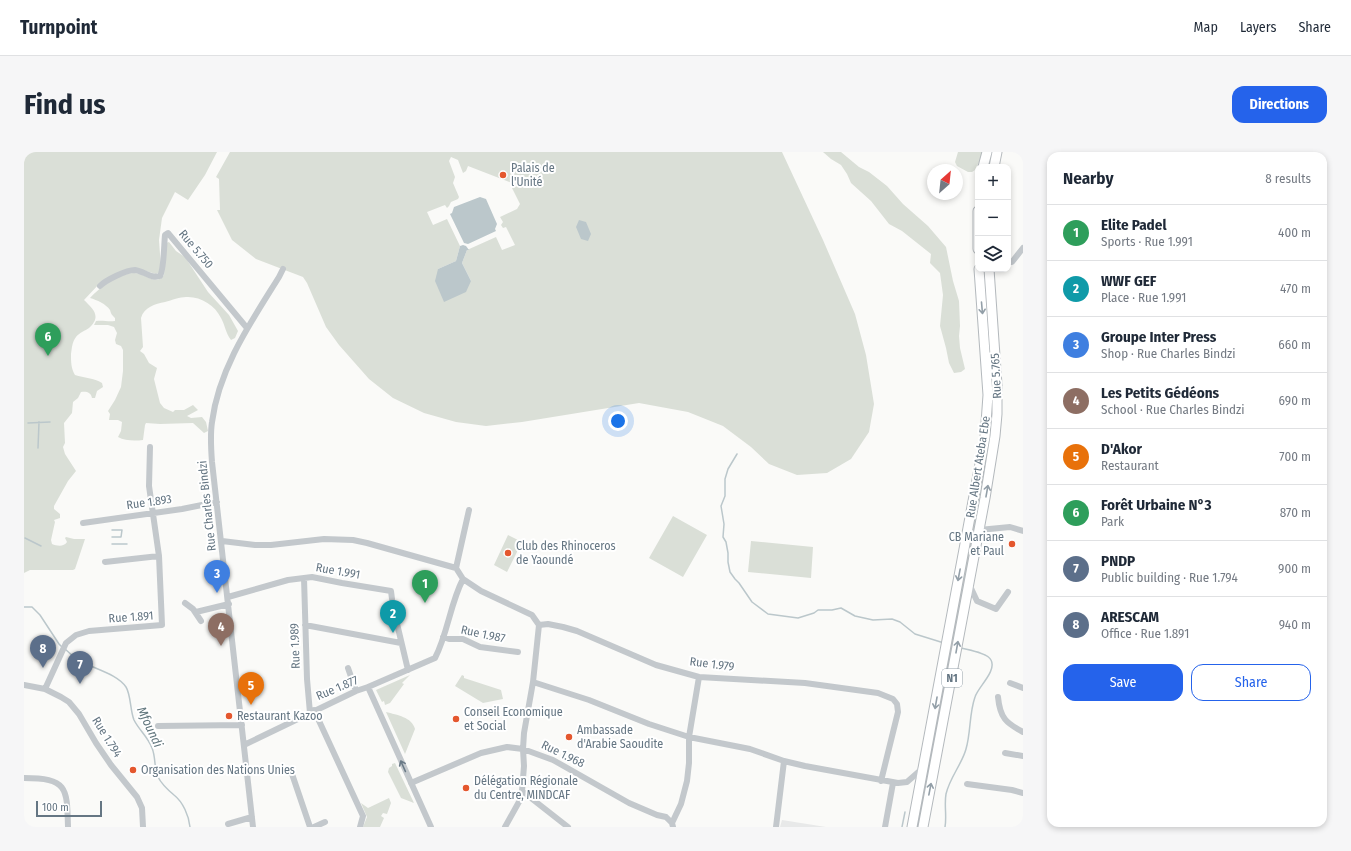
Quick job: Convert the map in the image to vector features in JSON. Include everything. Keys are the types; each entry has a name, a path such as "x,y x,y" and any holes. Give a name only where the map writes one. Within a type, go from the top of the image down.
{"highway":[{"path":"984,164 987,152"},
{"path":"995,164 997,152"},
{"name":"Rue Albert Ateba Ebe","path":"912,827 985,437 988,395 979,272"},
{"name":"Rue 5.765","path":"979,530 991,466 997,414 989,272"},
{"name":"N1","path":"923,827 979,530"}],"street":[{"name":"Rue 5.750","path":"100,286 114,277 132,270 154,277 160,276 163,268 165,235 168,233 247,328"},
{"path":"1011,262 1023,248"},
{"name":"Rue Charles Bindzi","path":"253,827 212,462 212,422 223,379 232,358 247,328 283,269"},
{"name":"Rue 1.891","path":"45,689 66,643 76,635 89,631 162,625 159,556 149,486 150,447"},
{"name":"Rue 1.893","path":"84,523 217,502"},
{"path":"469,510 456,568 463,580 481,591 532,615 539,625 533,682 523,749 524,766 522,791 520,800 505,827"},
{"path":"979,530 1010,527 1023,532"},
{"path":"222,541 255,545 271,545 324,539 353,540 367,542 456,568"},
{"path":"104,562 159,556"},
{"name":"Rue 1.991","path":"196,612 288,580 312,577 391,591 392,599"},
{"name":"Rue 1.989","path":"304,578 305,625 312,711"},
{"path":"443,637 456,595 463,580"},
{"path":"969,583 977,601 997,609 1008,592"},
{"path":"185,603 196,612 201,621"},
{"path":"394,611 408,670"},
{"name":"Rue 1.979","path":"539,625 548,624 570,629 656,665 699,677 805,683 878,693 893,699 897,704 898,712 881,781"},
{"path":"305,625 401,643"},
{"name":"Rue 1.987","path":"368,687 435,658 443,637 449,639 463,639 480,646 518,652"},
{"path":"348,668 356,691"},
{"path":"672,825 681,804 687,781 689,737 699,677"},
{"path":"533,682 589,700 649,724 689,737 750,749 784,761 893,783 907,782 916,776 924,767"},
{"path":"1010,683 1023,688"},
{"name":"Rue 1.794","path":"24,685 45,689 69,702 79,714 111,765 137,797 142,808 143,827"},
{"name":"Rue 1.877","path":"360,827 363,816 312,711 368,687 431,827"},
{"path":"998,697 999,706 1007,722 1023,732"},
{"path":"244,745 312,711"},
{"path":"158,726 242,725"},
{"name":"Rue 1.968","path":"411,783 481,753 507,747 523,749 553,760 630,803 657,815 666,817 672,825"},
{"path":"1005,753 1023,756"},
{"path":"776,827 784,761"},
{"path":"291,771 310,827"},
{"path":"24,778 50,779 62,787 67,796 68,827"},
{"path":"907,782 918,789"},
{"path":"886,827 893,783"},
{"path":"967,784 1012,790 1023,793"},
{"path":"522,791 568,827"},
{"path":"228,824 252,817"},
{"path":"314,827 325,822"}],"shaded area":[{"path":"24,152 217,152 205,175 188,200 175,192 162,218 159,240 160,272 156,274 139,269 100,283 84,300 96,316 93,324 76,337 72,345 72,367 75,375 99,381 102,383 103,387 97,391 95,398 92,398 91,394 88,392 81,392 78,398 73,402 72,413 64,423 65,443 63,447 65,454 76,471 68,481 54,506 54,509 60,514 60,518 54,520 55,522 51,540 52,544 60,546 67,542 66,537 85,539 75,569 30,570 24,573"},
{"path":"230,152 782,152 823,240 855,314 866,355 874,404 869,432 851,459 827,473 797,475 769,464 751,447 723,426 688,412 639,403 522,422 486,426 456,422 424,413 393,398 369,379 339,345 326,327 303,277 256,259 232,240 217,210 220,210 219,179 216,177","holes":["451,157 458,160 463,173 466,171 468,166 512,183 512,188 520,204 517,209 500,217 503,222 501,225 503,228 506,227 515,245 502,250 496,237 467,250 462,263 471,281 438,269 456,261 460,246 447,219 433,225 427,212 445,205 447,208 451,202 458,199 459,197 453,183 455,177 449,161"]},
{"path":"823,152 841,152 859,167 869,172 887,186 903,204 928,226 946,247 959,301 960,348 965,369 961,372 954,373 949,363 940,326 943,295 940,273 930,263 931,254 902,231 889,224 871,201 851,183 841,165"},
{"path":"958,152 984,152 978,164 975,164 975,170 972,172 963,169 963,164 956,164 955,162"},
{"path":"480,197 486,199 497,224 495,229 496,231 468,244 464,243 450,214 452,213 454,207"},
{"path":"579,220 586,222 591,234 588,241 581,239 576,227"},
{"path":"169,242 176,251 185,257 208,292 229,315 238,331 235,338 231,340 221,318 215,309 211,305 197,298 179,298 154,305 142,314 143,347 140,351 144,354 149,363 157,368 154,379 160,403 164,408 173,412 175,410 184,410 193,405 198,410 187,416 191,418 202,417 206,422 208,431 204,433 193,423 146,423 143,440 133,441 118,437 121,431 122,422 118,420 109,420 110,414 108,411 121,387 123,350 121,346 116,344 115,340 117,333 114,327 108,325 94,325 96,321 115,321 115,318 106,306 90,298 110,282 128,274 137,273 157,280 161,278 164,275 166,243"},
{"path":"463,245 469,250 467,250 462,263 471,281 466,292 444,302 435,281 438,269 456,261 460,246"},
{"path":"981,272 986,272 995,412 990,456 920,827 916,827 986,455"},
{"path":"673,516 707,535 683,577 649,558"},
{"name":"Club des Rhinoceros de Yaoundé","path":"508,535 522,542 507,572 494,565"},
{"path":"751,541 813,547 811,578 748,572"},
{"path":"410,675 402,683 404,684 390,703 385,705 384,701 382,702 376,690"},
{"path":"462,675 464,678 501,690 503,699 483,703 455,686"},
{"path":"386,712 404,717 411,722 415,729 405,754"},
{"path":"395,763 414,803 401,798 388,772 392,764"},
{"path":"389,798 391,803 387,814 383,813 381,816 384,818 380,827 363,827 367,817 361,803 368,808"},
{"path":"782,820 826,827 780,827"}],"waterway":[{"path":"38,448 39,422"},
{"path":"28,423 50,422"},
{"path":"737,454 728,469 725,479 725,496 721,506 724,524 723,537 726,542 730,572 752,602 768,614 798,618 814,613 818,610 832,610 841,608 855,616 873,620 892,619 900,622 915,634 944,643"},
{"path":"112,530 122,530 121,537 112,537"},
{"path":"25,538 41,546"},
{"path":"112,544 127,544"},
{"name":"Mfoundi","path":"24,607 32,607 40,615 62,647"},
{"path":"945,827 946,794 950,782 966,749 975,697 989,674 992,664 991,660 986,655 961,648"},
{"name":"Mfoundi","path":"65,649 79,660 116,678 126,687 129,694 134,720 152,748 158,777 163,785 183,805 190,827"},
{"path":"902,827 905,812"}],"place":[{"name":"Palais de l'Unité","path":"503,175"},
{"name":"Forêt Urbaine N°3","path":"48,356"},
{"name":"CB Mariane et Paul","path":"1012,544"},
{"name":"Club des Rhinoceros de Yaoundé","path":"508,553"},
{"name":"Groupe Inter Press","path":"217,593"},
{"name":"Elite Padel","path":"425,603"},
{"name":"WWF GEF","path":"393,633"},
{"name":"Les Petits Gédéons","path":"221,646"},
{"name":"ARESCAM","path":"43,668"},
{"name":"PNDP","path":"80,684"},
{"name":"D'Akor","path":"251,705"},
{"name":"Restaurant Kazoo","path":"229,716"},
{"name":"Conseil Economique et Social","path":"456,719"},
{"name":"Ambassade d'Arabie Saoudite","path":"569,737"},
{"name":"Organisation des Nations Unies","path":"133,770"},
{"name":"Délégation Régionale du Centre, MINDCAF","path":"466,788"}]}
